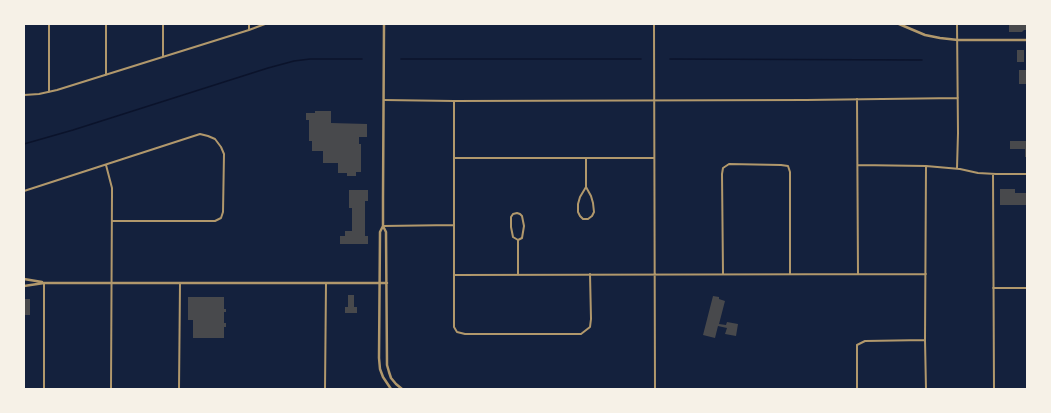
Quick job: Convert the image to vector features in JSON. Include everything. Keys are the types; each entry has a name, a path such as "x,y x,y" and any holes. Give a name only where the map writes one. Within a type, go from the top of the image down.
{"street":[{"path":"49,24 49,92"},
{"path":"106,24 106,75"},
{"path":"163,24 163,57"},
{"path":"249,24 249,30"},
{"path":"24,95 49,92 265,24"},
{"path":"384,24 383,226 380,232 379,283 380,369 390,389"},
{"path":"654,24 655,389"},
{"path":"899,24 925,35 940,38 958,40 1027,40"},
{"path":"957,24 957,168"},
{"path":"384,100 454,101 958,98"},
{"path":"857,99 858,274"},
{"path":"454,101 454,327 457,332 465,334 581,334 590,327 590,274"},
{"path":"24,191 200,134 215,140 221,147 224,154 223,212 221,218 215,222 112,222"},
{"path":"454,158 654,158"},
{"path":"586,159 586,187 591,196 594,212 588,219 584,219 578,212 580,197 586,187"},
{"path":"723,274 722,174 723,168 729,164 788,166 790,172 790,274"},
{"path":"106,165 112,188 111,389"},
{"path":"858,165 926,166 957,168 993,174 1027,174"},
{"path":"926,166 926,389"},
{"path":"993,174 994,389"},
{"path":"517,213 522,216 524,226 522,238 518,240 513,237 511,227 511,217 513,214 517,213"},
{"path":"383,226 454,226"},
{"path":"383,226 386,232 387,365 391,378 402,389"},
{"path":"518,240 518,274"},
{"path":"454,275 926,274"},
{"path":"24,279 44,283"},
{"path":"24,286 44,283 386,283"},
{"path":"44,283 44,389"},
{"path":"179,389 180,283"},
{"path":"325,389 326,283"},
{"path":"994,288 1027,288"},
{"path":"857,389 857,345 865,341 925,340"}],"building":[{"path":"1009,24 1027,24 1027,30 1022,32 1009,32"},
{"path":"1017,50 1024,50 1024,62 1017,62"},
{"path":"1019,70 1026,70 1027,72 1026,84 1019,84"},
{"path":"315,111 331,111 331,123 367,124 367,137 359,137 359,144 361,144 361,172 356,172 356,176 347,176 347,173 338,173 338,163 323,163 323,151 312,151 312,141 309,141 309,120 306,120 306,113 315,113"},
{"path":"1010,141 1027,141 1027,157 1025,157 1025,149 1010,149"},
{"path":"1000,189 1015,189 1015,193 1027,193 1027,205 1000,205"},
{"path":"349,190 368,190 368,201 365,201 365,236 368,236 368,244 340,244 340,236 345,236 345,231 352,231 352,208 349,208"},
{"path":"348,295 354,295 354,307 357,307 357,313 345,313 345,307 348,307"},
{"path":"713,296 719,297 719,299 725,301 719,324 726,325 727,322 738,324 736,336 725,334 727,328 718,326 715,338 703,335"},
{"path":"188,297 224,297 224,309 226,309 226,312 224,312 224,323 226,323 226,327 224,327 224,338 193,338 193,320 188,320"},
{"path":"24,299 30,299 30,315 24,315"}],"waterway":[{"path":"24,144 294,61 310,59 362,59"},
{"path":"401,59 641,59"},
{"path":"670,59 922,60"}]}
